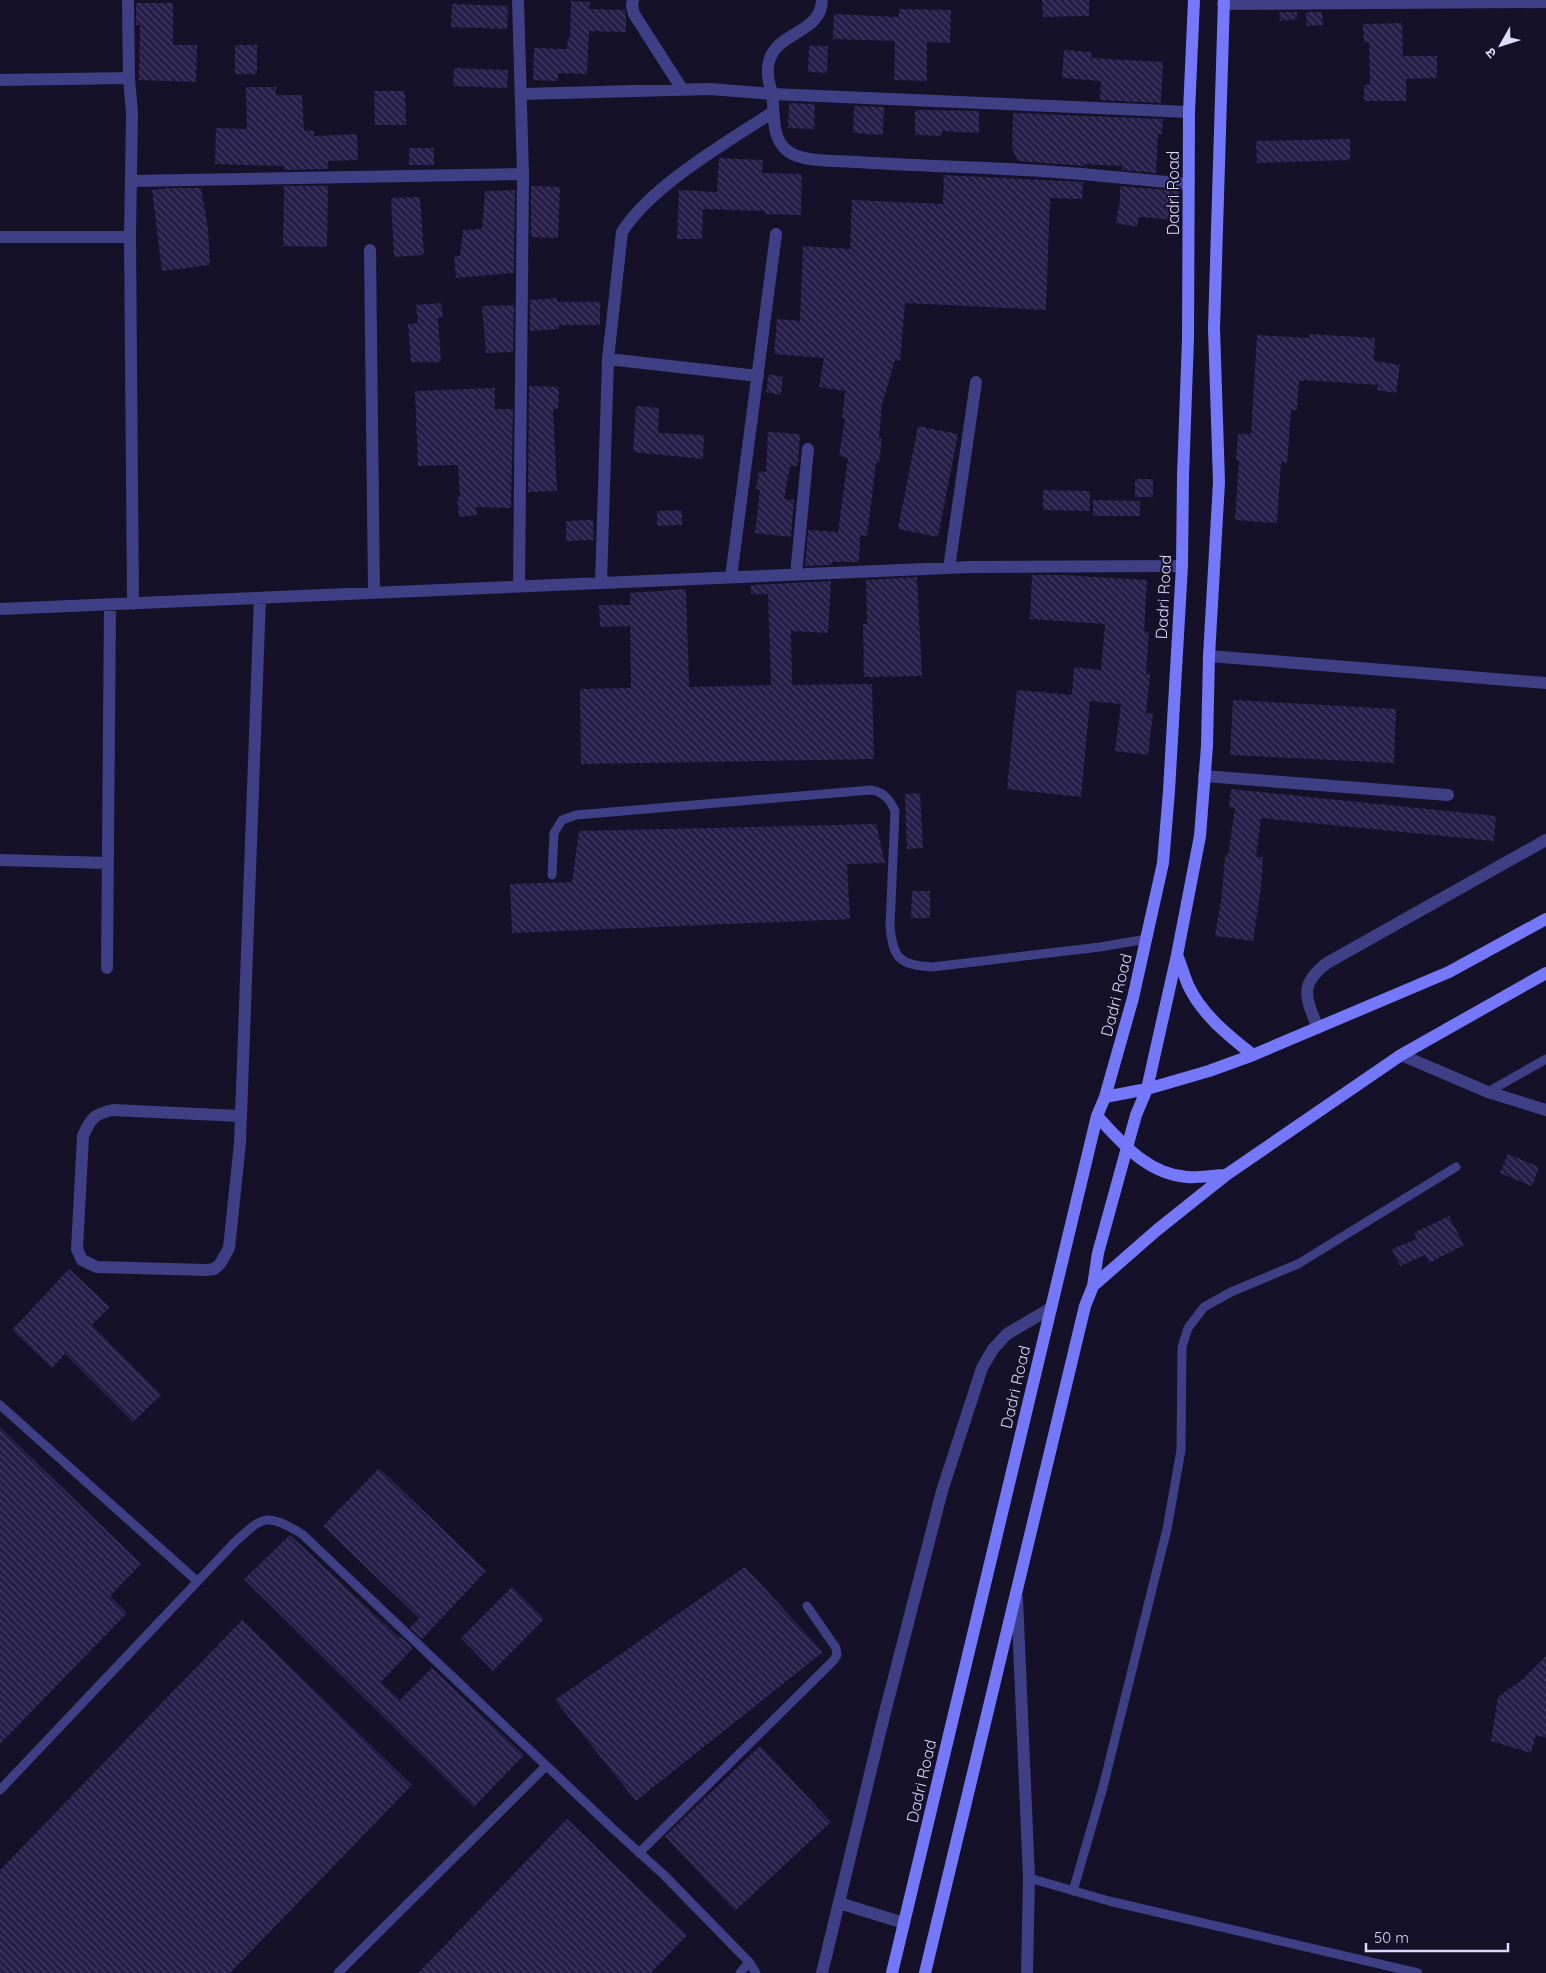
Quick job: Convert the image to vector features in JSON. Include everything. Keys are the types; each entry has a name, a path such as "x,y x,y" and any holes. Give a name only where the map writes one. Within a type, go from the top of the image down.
{"main road":[{"name":"Dadri Road","path":"892,1973 1097,1116 1105,1097 1133,998 1163,863 1182,566 1188,338 1189,112 1194,0"},
{"path":"925,1973 1084,1306 1093,1286 1098,1253 1136,1115 1147,1089 1178,955 1200,836 1219,482 1214,328 1223,2"},
{"path":"1105,1097 1147,1089 1209,1071 1253,1055 1449,972 1546,919"},
{"path":"1178,955 1188,985 1202,1008 1224,1033 1253,1055"},
{"path":"1093,1286 1157,1230 1226,1175 1400,1056 1546,973"},
{"path":"1097,1116 1127,1148 1146,1164 1186,1177 1226,1175"}],"street":[{"path":"128,0 129,78 132,113 130,237 134,604"},
{"path":"518,0 523,174 519,586"},
{"path":"633,0 634,14 682,89"},
{"path":"822,0 817,17 808,26 775,47 768,62 775,127 780,143 790,153 802,157 925,166 1043,171 1189,184"},
{"path":"1223,2 1546,2"},
{"path":"0,80 129,78"},
{"path":"522,94 710,89 772,94 1189,112"},
{"path":"601,583 608,359 622,232 631,217 648,200 684,172 772,112"},
{"path":"131,182 523,174"},
{"path":"731,577 776,234"},
{"path":"0,237 130,237"},
{"path":"370,250 374,593"},
{"path":"608,359 758,376"},
{"path":"949,568 976,382"},
{"path":"796,574 808,449"},
{"path":"0,609 949,568 1182,566"},
{"path":"240,1116 113,1110 98,1114 89,1123 83,1136 77,1249 82,1260 97,1266 214,1269 220,1264 229,1248 240,1143 260,598"},
{"path":"106,968 110,605"},
{"path":"1209,656 1546,683"},
{"path":"1204,776 1448,795"},
{"path":"1318,1028 1309,1005 1306,987 1313,973 1327,963 1546,840"},
{"path":"0,860 108,863"},
{"path":"1400,1056 1488,1092 1546,1110"},
{"path":"822,1973 883,1720 942,1490 982,1368 993,1349 1007,1334 1051,1308"},
{"path":"1016,1591 1029,1878 1027,1973"},
{"path":"839,1903 904,1923"}],"lane":[{"path":"552,875 554,833 562,820 576,815 872,790 884,795 890,801 895,811 890,926 892,944 900,960 915,966 932,968 1100,947 1147,939"},
{"path":"1488,1092 1546,1059"},
{"path":"1073,1891 1102,1791 1167,1529 1181,1450 1182,1348 1188,1328 1204,1307 1231,1292 1298,1264 1456,1167"},
{"path":"0,1405 197,1581"},
{"path":"0,1790 233,1544 262,1520 270,1519 286,1524 302,1534 704,1914 750,1962 756,1973"},
{"path":"639,1853 834,1660 837,1655 836,1648 807,1606"},
{"path":"338,1973 546,1766"},
{"path":"1029,1878 1109,1901 1418,1973"},
{"path":"740,1973 750,1962"}],"building":[{"path":"1042,0 1089,0 1089,16 1043,17"},
{"path":"571,1 590,2 589,9 625,10 626,32 589,31 587,74 558,73 558,81 533,80 534,48 567,49 568,38 570,38"},
{"path":"136,3 173,3 173,45 197,45 196,82 139,80 140,25 136,25"},
{"path":"452,4 508,6 507,29 451,27"},
{"path":"899,9 951,10 950,43 927,42 927,81 894,80 895,41 833,39 834,14 899,17"},
{"path":"1279,12 1297,12 1297,19 1280,21"},
{"path":"1306,12 1322,12 1323,25 1307,26"},
{"path":"1402,23 1403,56 1437,56 1437,78 1406,79 1406,101 1364,101 1364,85 1370,84 1369,42 1364,43 1363,24"},
{"path":"235,45 257,45 257,74 235,74"},
{"path":"809,46 828,46 827,73 808,72"},
{"path":"1064,50 1091,52 1091,58 1163,62 1161,103 1100,100 1101,81 1062,78"},
{"path":"454,68 508,70 507,88 453,86"},
{"path":"246,87 276,87 276,95 302,95 304,130 314,131 314,136 357,134 358,160 328,161 328,169 284,170 284,166 215,164 216,128 247,129"},
{"path":"374,91 405,91 406,125 375,125"},
{"path":"789,103 815,104 814,129 788,128"},
{"path":"854,106 884,107 883,135 853,133"},
{"path":"915,110 979,111 979,133 942,131 942,136 915,135"},
{"path":"1013,113 1163,119 1162,134 1158,134 1156,173 1122,170 1122,166 1084,164 1084,166 1018,161 1012,148"},
{"path":"1350,139 1350,160 1257,163 1256,141"},
{"path":"409,148 434,148 434,165 409,165"},
{"path":"719,158 763,160 762,173 802,174 801,215 765,214 765,211 703,209 702,239 677,239 679,190 717,192"},
{"path":"944,175 1083,182 1082,199 1050,198 1046,310 905,303 900,361 895,360 882,404 879,438 882,439 879,463 876,463 867,536 860,535 859,562 832,562 832,565 805,566 808,530 838,532 848,458 839,456 845,418 842,418 845,391 819,387 824,358 774,354 777,319 800,321 803,246 850,249 852,200 943,204"},
{"path":"284,186 328,186 327,247 283,246"},
{"path":"531,186 560,187 558,238 531,237"},
{"path":"1120,186 1180,191 1176,220 1139,217 1137,227 1116,223 1120,201"},
{"path":"201,188 208,229 210,265 162,271 152,190"},
{"path":"515,190 514,273 456,278 454,256 460,256 463,230 482,229 485,191"},
{"path":"420,197 424,255 394,257 391,198"},
{"path":"557,298 557,302 600,302 600,325 559,325 559,329 530,331 530,300"},
{"path":"441,303 443,317 438,318 441,362 411,362 408,324 418,323 416,305"},
{"path":"514,305 513,352 486,353 482,306"},
{"path":"1310,334 1375,338 1374,361 1400,365 1396,393 1377,390 1378,385 1299,381 1297,410 1291,410 1287,463 1281,462 1277,523 1235,520 1239,460 1236,460 1238,434 1251,434 1257,335 1309,338"},
{"path":"769,374 783,377 781,395 766,392"},
{"path":"529,386 559,387 558,409 553,409 557,491 528,492"},
{"path":"495,388 495,409 513,409 511,508 476,507 477,515 459,517 457,497 460,497 458,465 418,466 415,391"},
{"path":"636,406 659,408 658,433 704,435 703,459 633,452"},
{"path":"918,426 958,434 938,537 898,529"},
{"path":"768,432 800,434 798,466 790,466 784,499 794,500 791,537 755,533 760,490 756,489 759,471 766,472"},
{"path":"1135,479 1153,479 1153,497 1135,497"},
{"path":"1043,490 1090,491 1090,511 1043,510"},
{"path":"1093,500 1140,501 1140,516 1093,516"},
{"path":"682,510 682,525 657,526 657,511"},
{"path":"593,520 594,540 566,541 566,521"},
{"path":"1032,575 1147,580 1144,631 1149,632 1146,674 1150,675 1146,713 1153,714 1148,755 1115,751 1121,704 1090,701 1081,797 1007,789 1017,690 1072,695 1074,667 1101,670 1105,624 1030,619"},
{"path":"917,577 922,676 864,677 863,624 867,624 866,580"},
{"path":"831,581 828,633 791,631 792,685 872,684 874,759 581,764 580,689 631,688 630,626 600,627 599,605 630,605 630,593 686,589 689,687 771,685 768,594 751,594 751,585"},
{"path":"1233,700 1396,709 1394,763 1230,755"},
{"path":"1231,789 1496,816 1494,841 1261,818 1256,857 1263,857 1261,888 1253,941 1215,936 1222,895 1225,855 1228,855 1235,808 1229,807"},
{"path":"920,793 923,848 907,849 905,794"},
{"path":"876,824 885,863 847,864 850,919 512,933 510,884 572,882 579,831"},
{"path":"912,891 930,891 930,918 911,918"},
{"path":"1508,1154 1539,1167 1532,1186 1500,1173"},
{"path":"1449,1216 1464,1245 1429,1263 1425,1255 1400,1266 1392,1249 1417,1239 1414,1233"},
{"path":"69,1269 110,1307 92,1325 161,1395 133,1422 65,1354 52,1368 12,1330"},
{"path":"0,1427 141,1564 110,1596 127,1613 0,1744"},
{"path":"379,1468 486,1571 422,1639 410,1628 419,1618 323,1526"},
{"path":"290,1535 413,1648 381,1682 400,1700 432,1668 524,1755 474,1807 244,1579"},
{"path":"745,1567 823,1652 636,1801 555,1700"},
{"path":"512,1587 544,1619 493,1671 461,1638"},
{"path":"242,1620 412,1785 230,1973 0,1973 0,1870"},
{"path":"1546,1656 1546,1738 1536,1735 1531,1753 1491,1741 1498,1697 1523,1679"},
{"path":"760,1746 831,1822 735,1911 665,1836"},
{"path":"567,1819 687,1935 651,1973 418,1973"}]}
